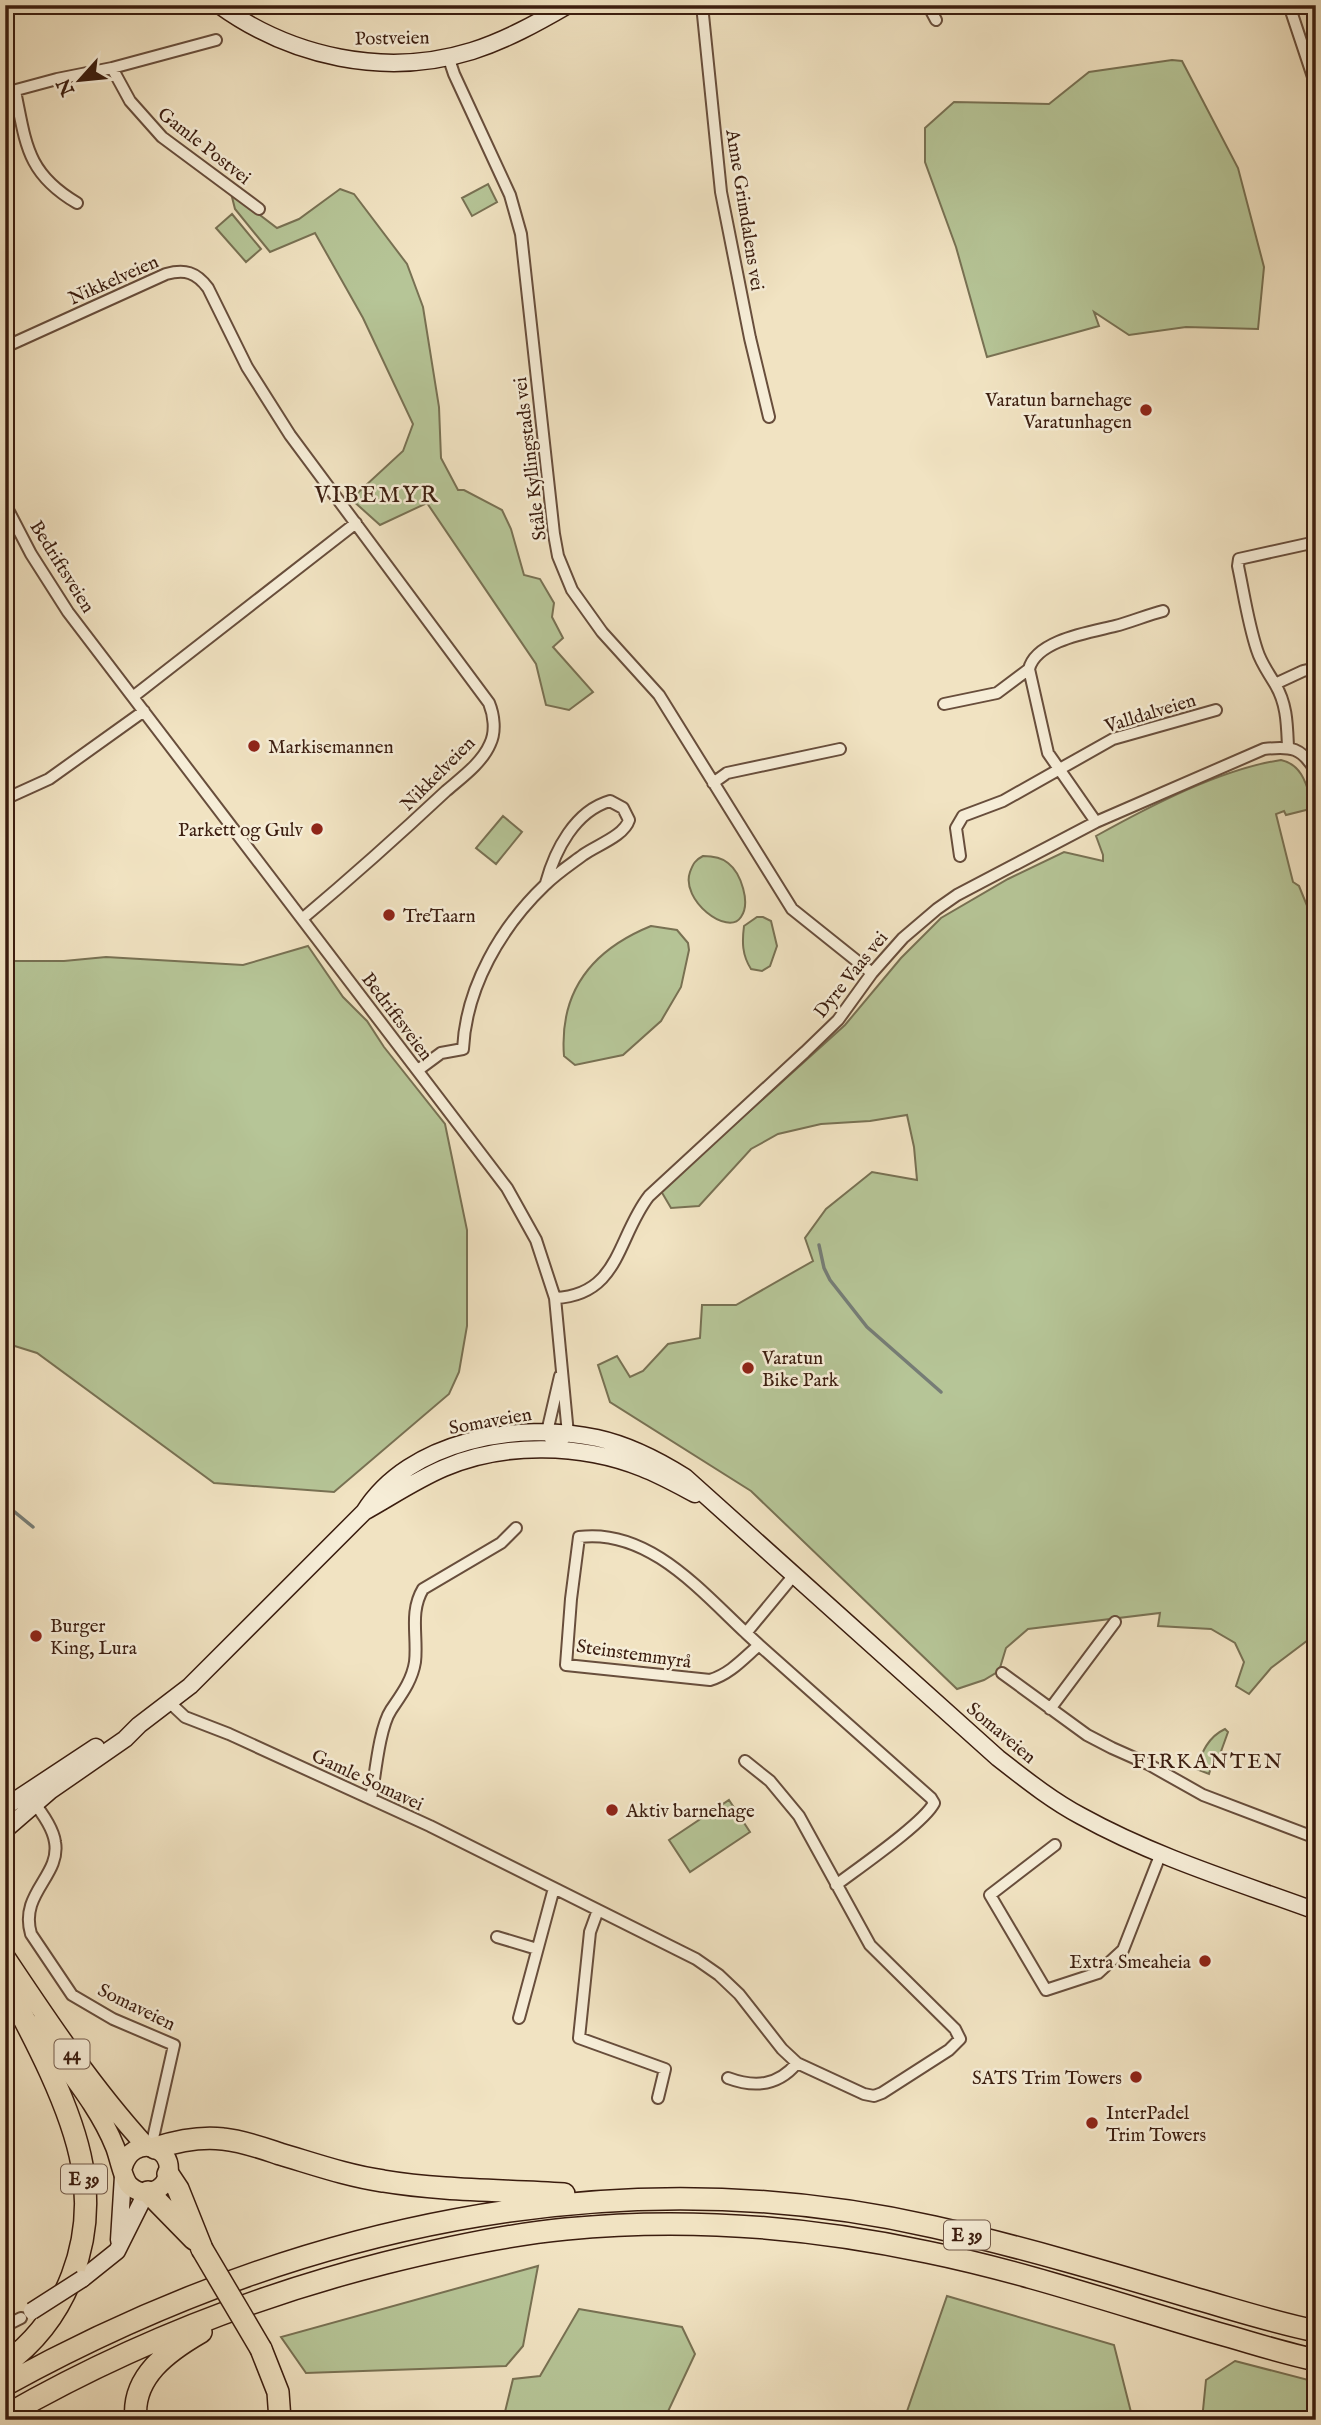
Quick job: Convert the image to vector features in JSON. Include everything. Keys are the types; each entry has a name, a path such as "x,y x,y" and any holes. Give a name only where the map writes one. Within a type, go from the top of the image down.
{"highway":[{"name":"E 39","path":"5,1981 26,2021 73,2131 86,2193 82,2241 72,2279 53,2315 37,2337 5,2364"},
{"name":"E 39","path":"151,2147 175,2141 224,2139 337,2171 380,2181 426,2187 545,2192 608,2199 744,2200 877,2215 1023,2249 1316,2331"},
{"path":"168,2174 178,2189 202,2249 261,2349 278,2392 280,2420"},
{"path":"147,2192 202,2249"},
{"name":"E 39","path":"5,2385 87,2342 174,2303 317,2253 432,2223 503,2211 608,2199"},
{"name":"E 39","path":"5,2416 44,2393 131,2350 267,2297 325,2279 437,2250 509,2237 567,2229 646,2225 737,2225 870,2240 930,2252 1025,2275 1316,2360"},
{"name":"E 39","path":"136,2420 135,2411 141,2386 155,2364 197,2334 267,2297"}],"main road":[{"name":"Postveien","path":"219,5 257,29 320,55 391,62 470,51 514,34 568,5"},
{"name":"Somaveien","path":"5,1807 50,1791 125,1739 169,1702 224,1653 364,1512 375,1494 394,1477 439,1451 482,1439 547,1432 597,1438 644,1454 685,1476 998,1758 1049,1797 1082,1817 1161,1853 1316,1911"},
{"name":"Somaveien","path":"364,1512 426,1476 464,1461 531,1450 596,1455 641,1467 713,1503"},
{"name":"Somaveien","path":"5,1830 30,1798"},
{"name":"44","path":"5,1956 64,2042 126,2124 166,2159 168,2174"},
{"name":"44","path":"5,1981 89,2100 109,2133 123,2171"},
{"path":"117,2251 123,2171 130,2152 151,2147"},
{"path":"123,2171 132,2188 147,2192 160,2187 168,2174"},
{"path":"26,2315 82,2279 117,2251 147,2192"}],"street":[{"name":"Anne Grimdalens vei","path":"702,5 722,192 750,338 769,417"},
{"path":"928,5 936,20"},
{"path":"1289,5 1316,86"},
{"path":"77,203 64,195 33,163 10,92 216,40"},
{"name":"Ståle Kyllingstads vei","path":"448,56 510,194 521,234 548,491 554,534 565,573 585,611 601,632 659,695 792,908 872,973"},
{"name":"Gamle Postvei","path":"112,68 130,102 162,137 259,209"},
{"name":"Nikkelveien","path":"5,347 166,274 178,270 194,274 208,288 247,367 276,414 481,689 493,711 494,727 490,745 474,766 375,857 302,919"},
{"name":"Bedriftsveien","path":"5,504 31,554 68,612 418,1070 523,1213 536,1240 555,1298 568,1434"},
{"path":"134,696 356,523"},
{"path":"1316,542 1239,559 1238,566 1256,649 1275,684 1287,718 1288,747 1304,755 1316,772"},
{"path":"1097,822 1048,753 1030,664 1039,654 1063,640 1163,611"},
{"path":"1275,684 1316,668"},
{"path":"944,704 997,693 1029,669"},
{"name":"Valldalveien","path":"960,856 956,828 963,816 1003,801 1113,739 1216,710"},
{"path":"5,799 49,779 144,712"},
{"name":"Dyre Vaas vei","path":"555,1298 575,1297 601,1280 622,1248 649,1196 838,1020 872,973 903,938 937,909 957,895 1097,822 1264,749 1288,747"},
{"path":"713,783 727,773 840,749"},
{"path":"418,1070 441,1053 463,1049 466,1016 478,983 512,923 546,883 625,828 629,820 623,808 610,801 578,819 550,868 546,883"},
{"name":"Bedriftsveien","path":"547,1432 561,1370"},
{"path":"547,1432 555,1450 568,1434"},
{"path":"371,1799 384,1730 391,1709 397,1705 408,1685 414,1666 414,1609 417,1598 423,1589 501,1544 516,1528"},
{"name":"Steinstemmyrå","path":"759,1646 732,1670 710,1680 566,1665 579,1536 591,1535 622,1540 649,1551 687,1578 932,1800 934,1803 931,1808 836,1885"},
{"path":"746,1633 793,1574"},
{"path":"1050,1709 1115,1622"},
{"path":"1002,1674 1087,1735 1148,1764 1203,1795 1316,1838"},
{"name":"Gamle Somavei","path":"169,1702 185,1717 229,1734 430,1826 666,1943 719,1975 739,1994 782,2049 797,2063 864,2094 883,2094 949,2050 960,2039 955,2029 870,1945 789,1801 745,1761"},
{"name":"Somaveien","path":"30,1798 55,1840 52,1865 32,1901 28,1923 31,1934 72,1995 113,2019 174,2045 151,2147"},
{"path":"1055,1845 990,1895 1046,1990 1098,1973 1123,1950 1161,1853"},
{"path":"519,2018 554,1888"},
{"path":"598,1910 590,1932 579,2038 665,2068 658,2098"},
{"path":"497,1937 537,1949"},
{"path":"728,2078 741,2082 777,2081 788,2074 797,2063"},
{"path":"5,2326 26,2315"}],"green space":[{"path":"1172,60 1182,61 1238,168 1264,267 1258,329 1186,327 1129,335 1094,312 1099,326 987,357 956,247 925,162 925,128 954,102 1049,104 1089,72"},
{"path":"488,184 497,202 472,216 462,198"},
{"path":"340,189 354,194 407,264 423,307 439,407 441,458 458,490 464,490 502,510 511,529 524,575 540,579 554,603 552,617 563,638 553,647 593,692 569,710 546,705 536,664 427,503 380,525 351,499 403,451 413,424 363,318 315,233 270,252 235,209 231,193 277,228 299,219"},
{"path":"232,214 261,249 246,262 216,228"},
{"path":"1281,760 1300,772 1314,808 1286,815 1284,811 1276,814 1293,882 1299,886 1310,913 1316,913 1316,1634 1271,1668 1249,1694 1236,1686 1244,1662 1235,1643 1211,1629 1158,1626 1160,1613 1028,1629 1006,1648 999,1671 984,1680 957,1689 751,1491 610,1402 598,1365 617,1356 630,1377 643,1371 668,1344 700,1338 702,1305 736,1305 813,1261 805,1238 826,1209 872,1172 917,1180 907,1115 870,1121 821,1124 778,1134 751,1149 699,1206 671,1208 661,1191 845,1025 901,958 941,918 1008,879 1064,852 1103,861 1096,836 1162,801 1210,780 1234,771"},
{"path":"503,816 522,832 496,864 476,848"},
{"path":"703,856 725,861 737,874 743,888 745,904 741,917 735,922 717,919 698,904 692,894 690,872 695,862"},
{"path":"757,917 771,921 777,946 770,966 762,971 751,969 743,948 744,926"},
{"path":"651,926 677,930 688,943 681,987 661,1021 623,1055 575,1065 564,1056 567,1012 574,993 596,961 612,947"},
{"path":"308,946 343,997 367,1021 384,1047 445,1124 467,1230 467,1326 459,1372 449,1394 334,1492 214,1483 37,1353 5,1343 5,961 64,961 106,957 243,965"},
{"path":"1225,1729 1228,1732 1219,1757 1214,1758 1209,1774 1196,1769 1210,1741"},
{"path":"729,1800 750,1832 690,1872 669,1840"},
{"path":"538,2266 523,2346 506,2366 306,2373 281,2337"},
{"path":"947,2296 1114,2345 1133,2420 904,2420"},
{"path":"579,2309 682,2327 695,2354 664,2420 503,2420 513,2379 540,2376"},
{"path":"1235,2361 1316,2382 1316,2420 1202,2420 1206,2380"}],"waterway":[{"path":"819,1245 824,1268 830,1280 867,1327 941,1392"},
{"path":"5,1504 33,1527"}],"place":[{"name":"Varatun barnehage Varatunhagen","path":"1146,410"},
{"name":"Markisemannen","path":"254,746"},
{"name":"Parkett og Gulv","path":"317,829"},
{"name":"TreTaarn","path":"389,915"},
{"name":"Varatun Bike Park","path":"748,1368"},
{"name":"Burger King, Lura","path":"36,1636"},
{"name":"Aktiv barnehage","path":"612,1810"},
{"name":"Extra Smeaheia","path":"1205,1961"},
{"name":"SATS Trim Towers","path":"1136,2077"},
{"name":"InterPadel Trim Towers","path":"1092,2123"}],"district":[{"name":"VIBEMYR","path":"377,494"},
{"name":"FIRKANTEN","path":"1208,1761"}]}
